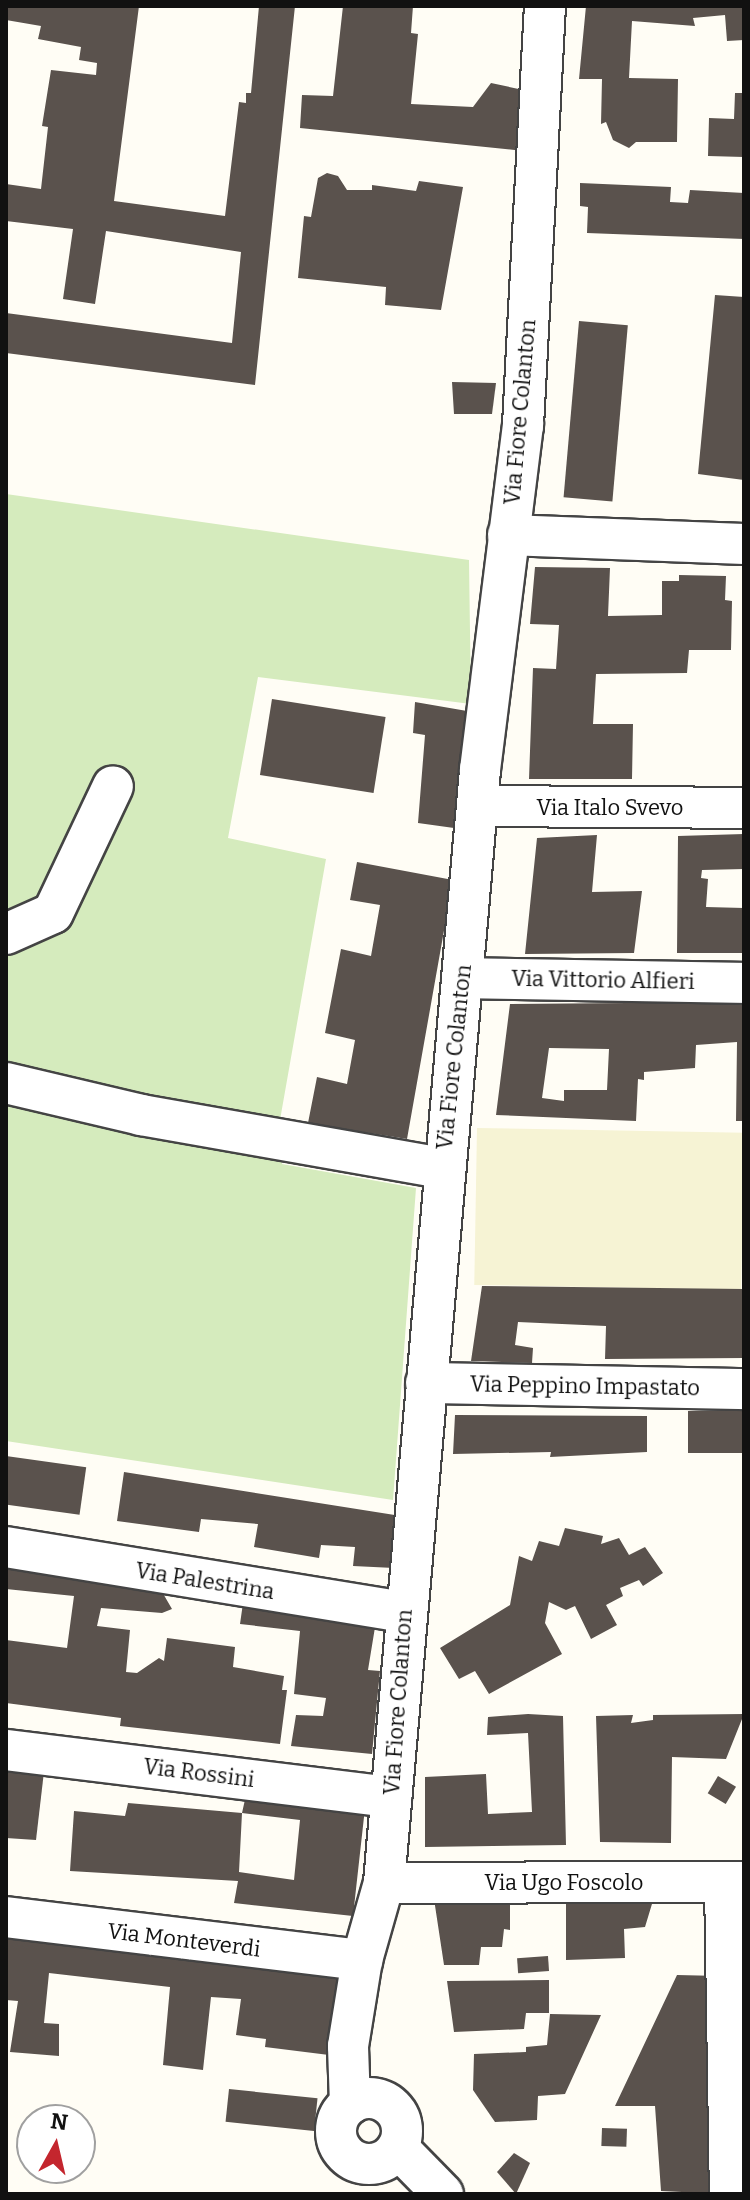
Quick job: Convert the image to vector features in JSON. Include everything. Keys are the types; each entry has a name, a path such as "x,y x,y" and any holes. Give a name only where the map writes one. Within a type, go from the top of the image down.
{"street":[{"name":"Via Fiore Colanton","path":"350,2104 348,2046 362,1960 384,1883 404,1612 477,806 523,425 545,6"},
{"path":"508,535 744,544"},
{"path":"6,934 53,913 113,786"},
{"name":"Via Italo Svevo","path":"477,806 744,808"},
{"name":"Via Vittorio Alfieri","path":"462,978 744,983"},
{"path":"6,1083 141,1115 443,1168"},
{"name":"Via Peppino Impastato","path":"426,1383 744,1389"},
{"name":"Via Palestrina","path":"6,1547 404,1612"},
{"name":"Via Rossini","path":"6,1750 391,1797"},
{"path":"730,2194 735,1882"},
{"name":"Via Ugo Foscolo","path":"384,1883 735,1882"},
{"name":"Via Monteverdi","path":"6,1917 362,1960"},
{"path":"371,2098 392,2107 402,2126 398,2148 383,2161 349,2177 336,2133 350,2104 371,2098"},
{"path":"398,2148 443,2194"}],"shaded area":[{"path":"477,1128 744,1133 741,1290 474,1285"}],"green space":[{"path":"6,494 469,560 471,704 258,677 228,838 326,859 280,1120 282,1164 416,1188 393,1500 6,1441"}],"building":[{"path":"6,6 139,6 114,201 225,216 239,102 246,103 246,93 251,93 259,6 295,6 255,385 6,353 6,313 232,343 241,252 106,231 95,304 63,299 73,229 6,221 6,184 41,189 48,127 42,126 51,70 96,75 97,63 79,60 81,47 38,39 41,26 6,20"},
{"path":"343,6 413,6 411,33 418,34 411,104 473,107 491,83 528,91 524,151 300,128 302,95 333,96"},
{"path":"586,6 744,6 744,40 727,41 725,15 693,18 695,26 632,21 629,78 678,79 677,142 636,142 629,148 613,140 606,122 601,124 602,79 579,79"},
{"path":"735,93 744,93 744,157 708,156 709,118 734,119"},
{"path":"327,173 338,176 347,190 372,190 372,185 416,191 419,181 463,187 441,310 385,305 386,287 298,278 304,216 311,217 318,178"},
{"path":"580,183 671,187 670,202 688,203 690,190 744,193 744,239 587,233 588,207 580,206"},
{"path":"715,295 744,297 744,480 698,474"},
{"path":"579,321 628,325 612,502 564,497"},
{"path":"452,382 496,383 492,414 454,414"},
{"path":"535,567 610,568 608,616 662,615 662,581 679,581 679,575 726,576 725,600 732,601 731,650 689,650 687,673 596,674 593,724 633,724 632,779 529,779 533,668 556,669 559,625 530,624"},
{"path":"272,699 386,717 374,793 260,775"},
{"path":"415,702 467,711 454,828 418,823 425,735 413,733"},
{"path":"744,834 744,869 702,870 701,878 708,879 706,907 744,908 744,953 677,953 678,836"},
{"path":"597,835 592,892 642,891 634,953 525,954 537,838"},
{"path":"357,862 453,880 407,1139 308,1123 317,1077 347,1084 355,1040 325,1033 341,949 371,956 380,905 350,900"},
{"path":"744,1002 744,1121 736,1121 737,1042 696,1045 695,1068 644,1072 644,1080 638,1079 636,1121 496,1115 510,1004","holes":["549,1048 609,1049 607,1090 564,1090 564,1101 542,1098"]},
{"path":"482,1286 744,1289 744,1358 605,1359 606,1326 518,1322 515,1345 533,1348 532,1363 471,1361"},
{"path":"688,1411 744,1411 744,1453 688,1453"},
{"path":"455,1415 647,1416 647,1452 550,1457 551,1452 453,1454"},
{"path":"6,1456 86,1467 80,1515 6,1504"},
{"path":"124,1472 401,1516 394,1568 353,1566 355,1547 321,1545 319,1558 254,1547 258,1524 201,1519 199,1532 117,1521"},
{"path":"565,1528 603,1536 601,1544 619,1538 629,1555 645,1547 663,1573 643,1586 639,1580 620,1588 623,1596 606,1605 617,1625 591,1639 575,1606 566,1610 549,1602 545,1623 562,1654 489,1694 475,1671 459,1679 440,1648 510,1605 519,1556 532,1561 539,1541 559,1546"},
{"path":"6,1556 154,1578 172,1609 162,1613 101,1608 97,1626 130,1630 126,1672 137,1673 159,1658 164,1661 167,1638 235,1647 233,1667 284,1676 282,1690 287,1690 280,1744 120,1726 121,1718 6,1703 6,1640 67,1648 74,1596 6,1589"},
{"path":"244,1596 377,1615 368,1670 380,1671 372,1754 291,1746 296,1715 323,1716 326,1698 294,1694 300,1631 240,1624"},
{"path":"528,1714 563,1716 566,1845 425,1847 425,1777 486,1774 488,1814 532,1812 528,1733 487,1735 488,1717"},
{"path":"744,1714 726,1759 672,1757 671,1843 600,1842 596,1716 633,1715 631,1723 653,1720 653,1715"},
{"path":"6,1759 45,1763 36,1840 6,1838"},
{"path":"718,1776 736,1787 726,1804 708,1793"},
{"path":"246,1795 365,1808 353,1916 234,1903 238,1881 70,1871 74,1811 125,1816 128,1803 242,1813","holes":["242,1813 300,1820 294,1880 239,1872"]},
{"path":"655,1894 645,1927 624,1929 625,1958 566,1960 566,1895"},
{"path":"510,1898 510,1930 504,1929 502,1947 481,1947 479,1965 444,1965 434,1899"},
{"path":"6,1930 339,1970 329,2055 265,2047 266,2039 236,2035 241,1999 211,1997 203,2070 163,2065 170,1987 49,1973 44,2023 59,2024 59,2056 10,2052 18,2001 6,2000"},
{"path":"548,1956 549,1971 518,1973 517,1958"},
{"path":"677,1975 720,1976 724,2194 661,2191 655,2106 615,2106"},
{"path":"549,1980 549,2013 526,2013 524,2029 454,2032 447,1981"},
{"path":"550,2014 601,2015 565,2094 538,2096 537,2120 495,2122 473,2090 474,2054 526,2052 526,2047 547,2045"},
{"path":"229,2089 318,2098 314,2131 226,2122"},
{"path":"602,2128 627,2129 626,2147 601,2146"},
{"path":"514,2153 530,2163 516,2194 497,2172"}]}
